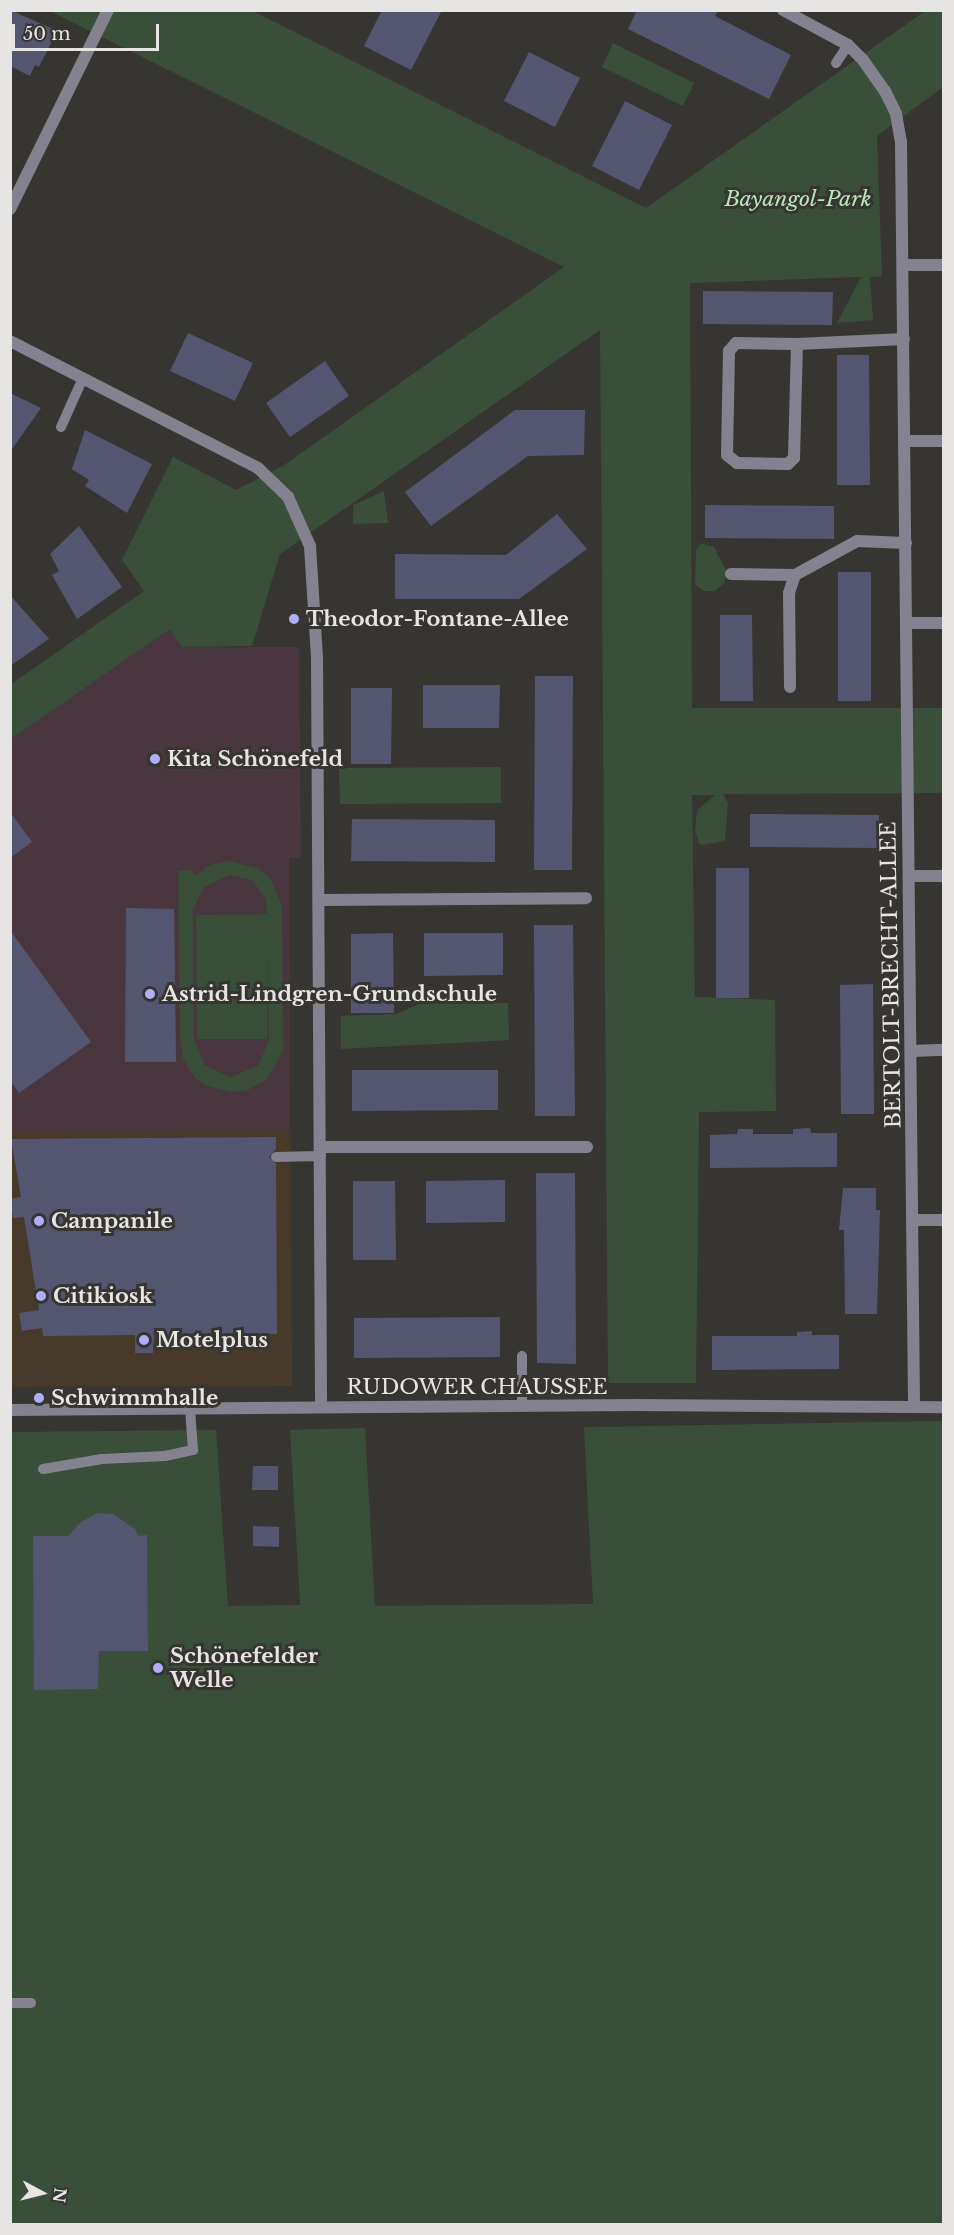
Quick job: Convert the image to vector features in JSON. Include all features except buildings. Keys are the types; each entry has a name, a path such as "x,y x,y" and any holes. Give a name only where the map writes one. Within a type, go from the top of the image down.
{"street":[{"path":"10,209 108,10"},
{"name":"BERTOLT-BRECHT-ALLEE","path":"783,10 848,45 874,73 896,114 901,141 914,1406"},
{"path":"903,265 944,265"},
{"path":"797,344 797,451 794,458 788,464 737,463 727,455 729,351 736,343 797,344 904,339"},
{"path":"10,341 258,468 280,487 303,524 314,569 319,900 321,1407"},
{"path":"905,441 944,441"},
{"path":"731,574 795,575 857,541 906,543"},
{"path":"790,687 789,593 795,575"},
{"path":"907,623 944,623"},
{"path":"910,876 944,876"},
{"path":"319,900 586,898"},
{"path":"911,1050 944,1050"},
{"path":"320,1152 587,1147"},
{"path":"913,1220 944,1220"},
{"name":"RUDOWER CHAUSSEE","path":"10,1410 522,1406 944,1407"}],"lane":[{"path":"836,63 848,45"},
{"path":"61,427 83,378"},
{"path":"276,1157 320,1152"},
{"path":"522,1356 522,1406"},
{"path":"43,1469 193,1450 190,1408"},
{"path":"10,2003 31,2002"}],"shaded area":[{"path":"170,629 183,647 299,647 301,858 289,858 290,1129 11,1132 10,739"},
{"path":"290,1129 292,1386 11,1387 10,1132"}],"green space":[{"name":"Bayangol-Park","path":"50,11 253,11 646,208 925,11 943,11 943,87 877,136 882,276 870,277 873,320 837,323 861,277 690,283 692,708 944,708 943,793 723,794 728,803 725,841 700,845 695,832 697,810 715,795 692,795 695,997 775,1000 776,1111 699,1112 696,1383 608,1383 600,330 280,554 252,646 182,647 170,629 11,739 10,685 144,591 122,560 173,457 236,490 283,466 564,267"},
{"path":"613,43 694,83 683,106 602,67"},
{"path":"384,491 388,523 353,524 353,505"},
{"path":"701,543 714,547 727,573 724,583 715,591 705,591 695,585 696,550"},
{"path":"501,767 501,803 340,804 339,768"},
{"path":"229,861 258,868 271,879 282,906 283,1051 267,1079 248,1090 232,1092 206,1086 195,1078 183,1059 180,1038 178,871 193,870 194,876 210,865","holes":["229,875 252,880 266,899 269,1040 258,1066 231,1077 205,1066 194,1040 193,909 204,887"]},
{"path":"267,914 267,1039 197,1039 196,915"},
{"path":"421,1003 508,1003 509,1040 341,1049 341,1016 396,1014"},
{"path":"943,1421 943,2224 11,2224 10,1432 216,1430 228,1606 300,1605 290,1430 365,1428 375,1606 593,1604 584,1427"}],"place":[{"name":"Theodor-Fontane-Allee","path":"294,619"},
{"name":"Kita Schönefeld","path":"155,759"},
{"name":"Astrid-Lindgren-Grundschule","path":"150,994"},
{"name":"Campanile","path":"39,1221"},
{"name":"Citikiosk","path":"41,1296"},
{"name":"Motelplus","path":"144,1340"},
{"name":"Schwimmhalle","path":"39,1398"},
{"name":"Schönefelder Welle","path":"158,1668"}]}
